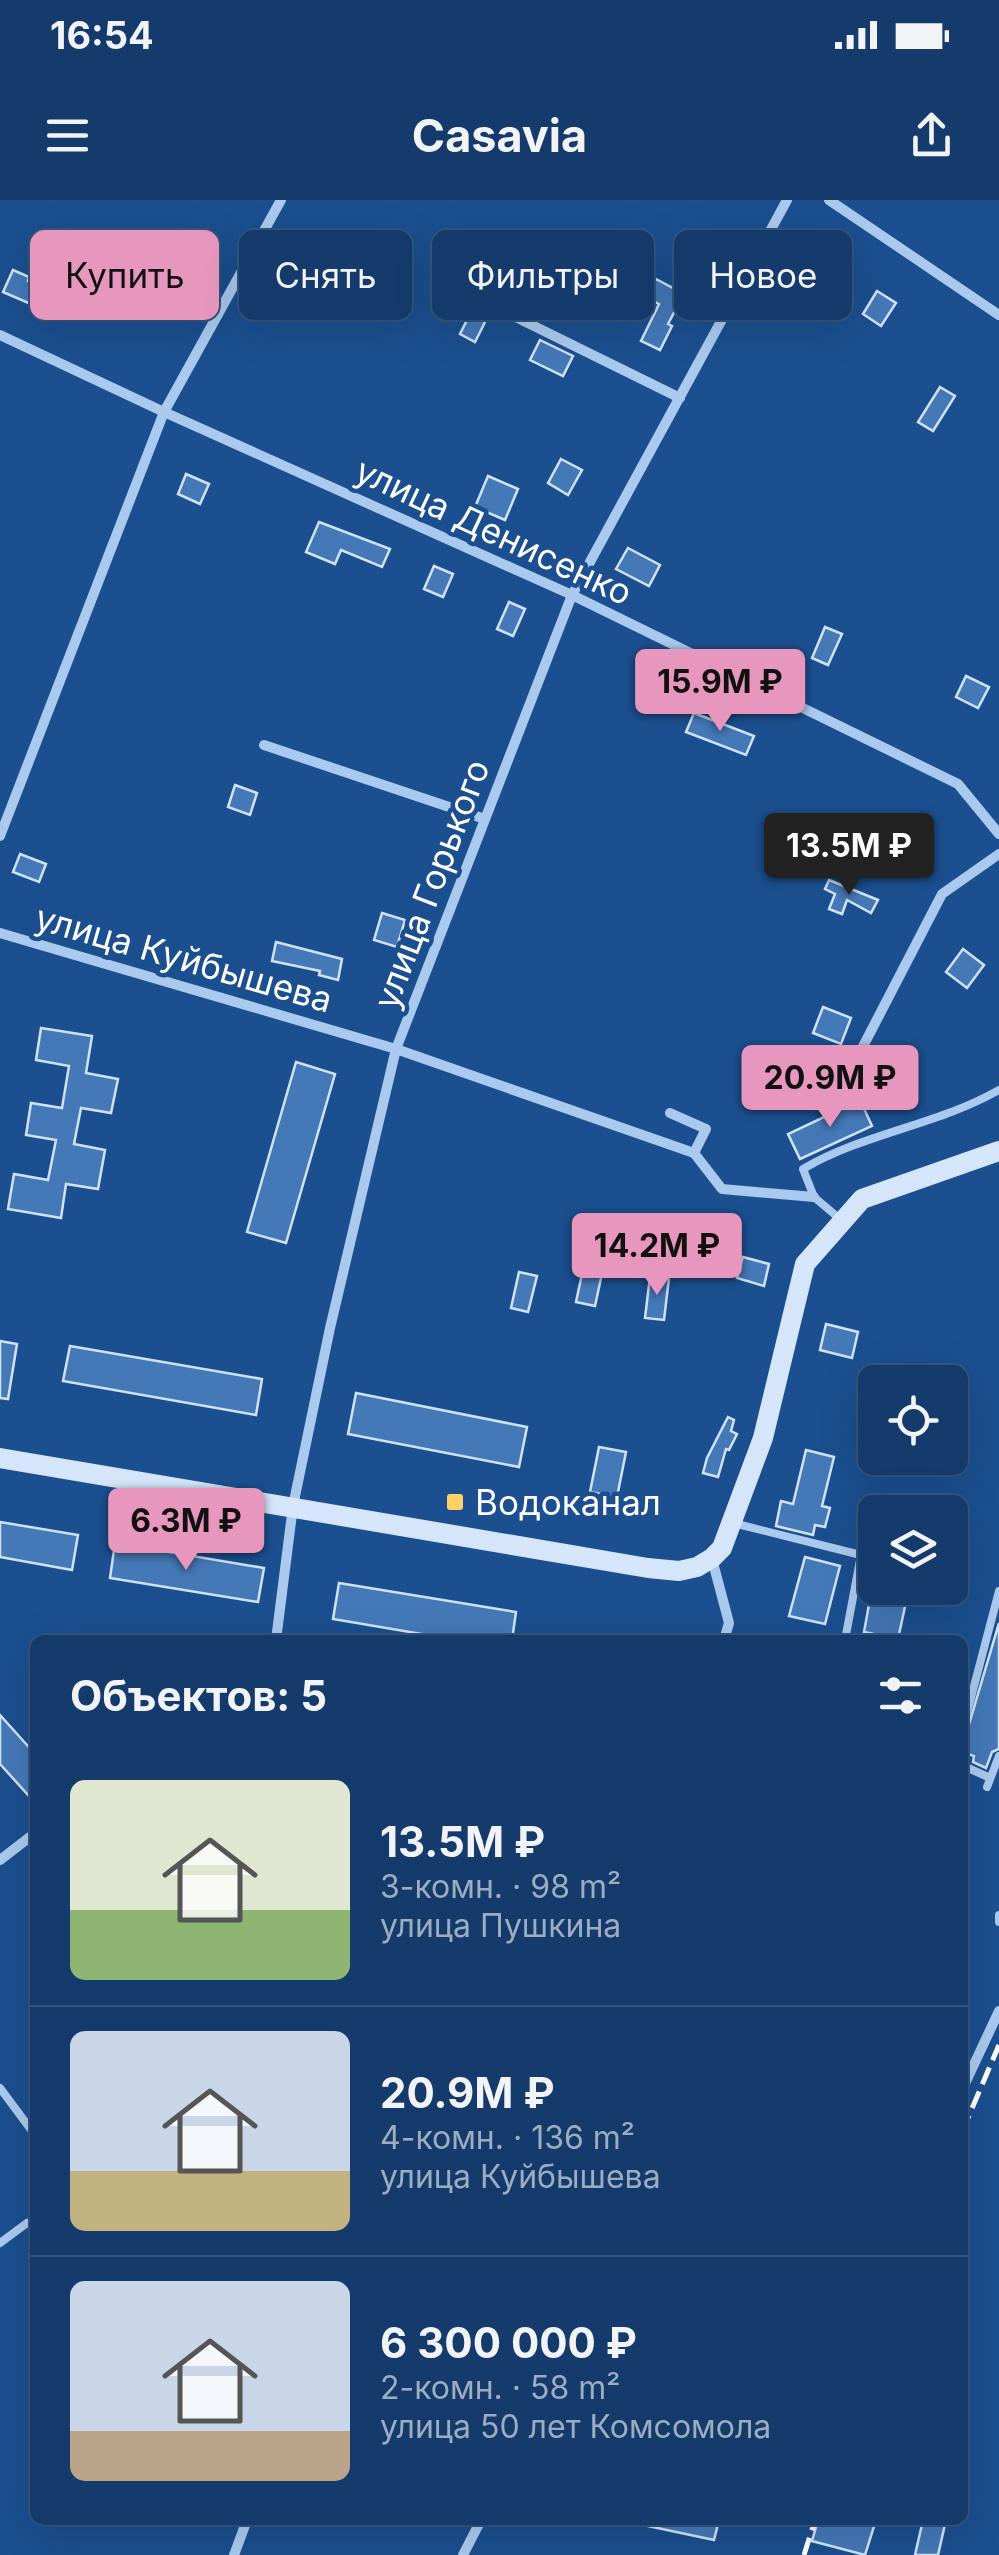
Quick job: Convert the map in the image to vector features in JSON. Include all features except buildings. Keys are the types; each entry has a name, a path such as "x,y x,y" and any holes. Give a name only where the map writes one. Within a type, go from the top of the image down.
{"street":[{"path":"0,836 164,412 281,200"},
{"name":"улица Горького","path":"277,1635 294,1506 330,1328 396,1049 572,595 787,200"},
{"path":"829,200 999,315"},
{"path":"520,320 680,398"},
{"name":"улица Денисенко","path":"0,335 572,595 958,784 999,834"},
{"path":"264,745 485,820"},
{"path":"857,1058 942,894 999,854"},
{"name":"улица Куйбышева","path":"0,933 396,1049 694,1153 722,1189 814,1197"},
{"name":"улица Куйбышева","path":"670,1112 706,1129 694,1153"},
{"path":"0,1458 648,1568 679,1571 696,1567 722,1548 733,1524 763,1438 805,1264 862,1199 999,1151"},
{"path":"712,1558 729,1623 725,1635"},
{"path":"0,1860 30,1837"},
{"path":"968,2077 999,2011"},
{"path":"234,2555 245,2525"},
{"path":"463,2555 478,2525"}],"lane":[{"path":"842,1222 814,1197 803,1169 829,1154 999,1090"},
{"path":"733,1524 861,1555 845,1635"},
{"path":"968,1709 999,1592"},
{"path":"968,1768 988,1783 999,1756"},
{"path":"0,2088 30,2128"},
{"path":"0,2243 30,2221"}],"railway":[{"path":"968,2118 999,2045"},
{"path":"804,2555 813,2525"}],"place":[{"name":"Водоканал","path":"455,1502"}]}
